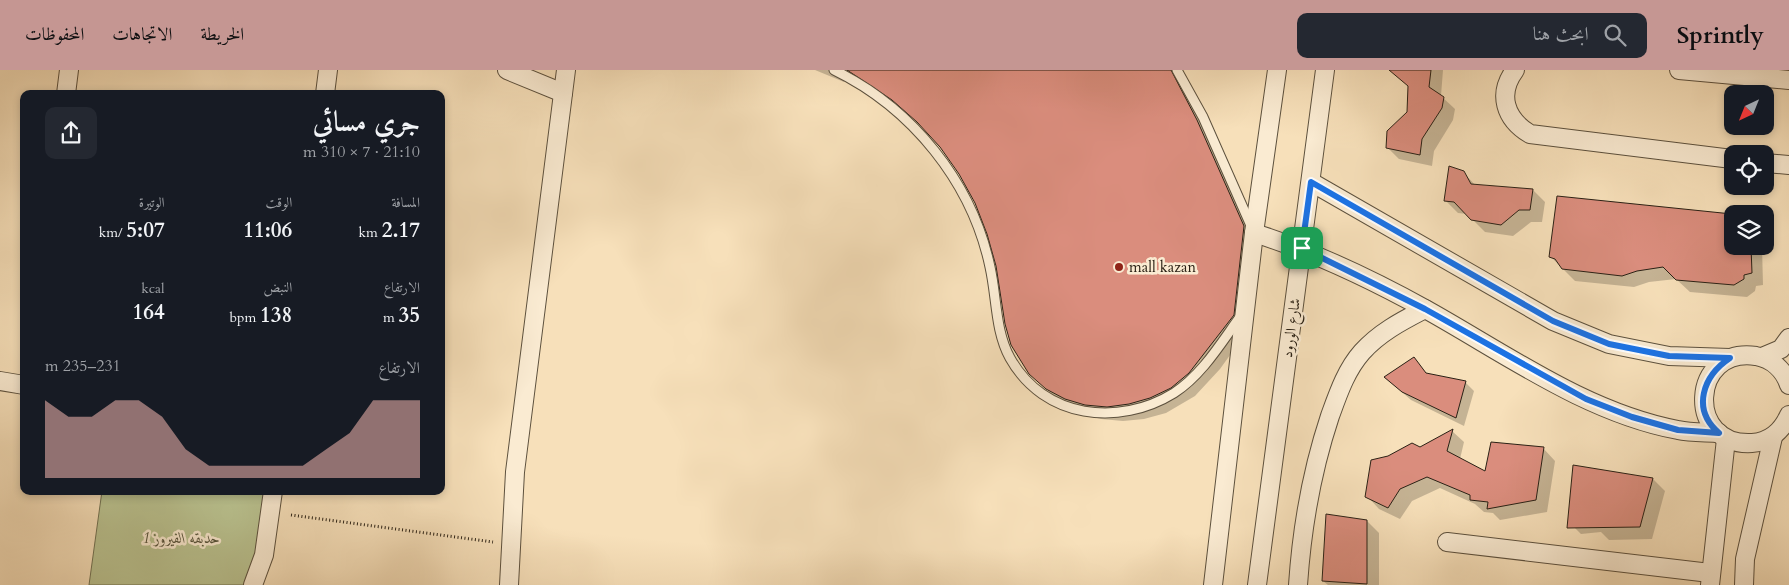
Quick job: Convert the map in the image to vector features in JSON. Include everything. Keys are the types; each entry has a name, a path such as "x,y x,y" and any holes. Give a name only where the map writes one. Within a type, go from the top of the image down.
{"street":[{"path":"66,90 69,70"},
{"path":"325,90 328,70"},
{"path":"507,70 563,93"},
{"path":"509,585 515,472 566,70"},
{"path":"1212,585 1254,233 1277,70"},
{"name":"شارع الورود","path":"1256,585 1325,70"},
{"path":"1515,70 1508,79 1505,105 1510,117 1518,127 1530,134 1724,158"},
{"path":"1679,70 1789,80"},
{"path":"1774,163 1789,165"},
{"path":"1311,182 1553,321 1609,344 1669,356 1730,358 1746,355 1776,363 1789,385"},
{"path":"1254,233 1302,248 1425,309 1586,399 1632,417 1678,430 1723,436 1742,444 1758,443 1784,425"},
{"path":"1298,585 1302,528 1317,456 1341,385 1362,352 1390,326 1425,309"},
{"path":"1776,363 1781,349 1789,338"},
{"path":"1723,436 1714,428 1705,414 1703,397 1711,374 1730,358"},
{"path":"0,381 20,384"},
{"path":"1744,585 1745,559 1784,425"},
{"path":"1447,542 1710,579 1723,436"},
{"path":"253,585 264,555 272,495"}],"lane":[{"path":"834,70 867,88 888,104 908,121 943,162 971,210 982,238 990,266 1002,343 1022,376 1048,398 1079,412 1099,414 1123,413 1150,405 1175,392 1196,375 1245,310"},
{"path":"1177,70 1203,117 1254,233"}],"path":[{"path":"270,512 510,545"}],"green space":[{"name":"حدبقه الفيروز 1","path":"101,495 272,495 253,585 89,585"}],"building":[{"name":"mall kazan","path":"847,70 1171,70 1197,120 1244,226 1234,315 1189,373 1171,388 1150,398 1129,404 1107,407 1085,405 1065,399 1046,389 1029,374 1011,345 1005,324 996,266 987,234 975,203 959,174 940,147 917,122 892,100"},
{"path":"1389,70 1431,70 1429,87 1444,97 1442,108 1422,139 1420,155 1386,148 1387,131 1407,112 1408,86"},
{"path":"1449,166 1464,171 1471,184 1533,189 1530,210 1519,210 1501,225 1471,220 1454,202 1444,201"},
{"path":"1557,196 1724,213 1724,255 1751,255 1752,273 1744,275 1744,279 1734,285 1676,280 1663,267 1637,271 1622,276 1562,269 1555,259 1549,257"},
{"path":"1414,357 1426,373 1466,381 1456,418 1402,392 1384,377"},
{"path":"1453,429 1447,451 1485,471 1491,442 1544,447 1536,500 1487,509 1488,502 1470,500 1470,495 1427,477 1400,489 1388,508 1365,497 1371,460 1388,456 1412,443 1420,447"},
{"path":"1573,465 1653,478 1640,527 1567,528"},
{"path":"1326,514 1367,520 1367,584 1322,581"}],"place":[{"name":"mall kazan","path":"1119,267"}],"route":[{"path":"1311,182 1553,321 1609,344 1669,356 1730,358 1716,368 1707,381 1703,397 1705,414 1719,433 1678,430 1632,417 1586,399 1425,309 1362,276 1302,248 1311,182"}]}
